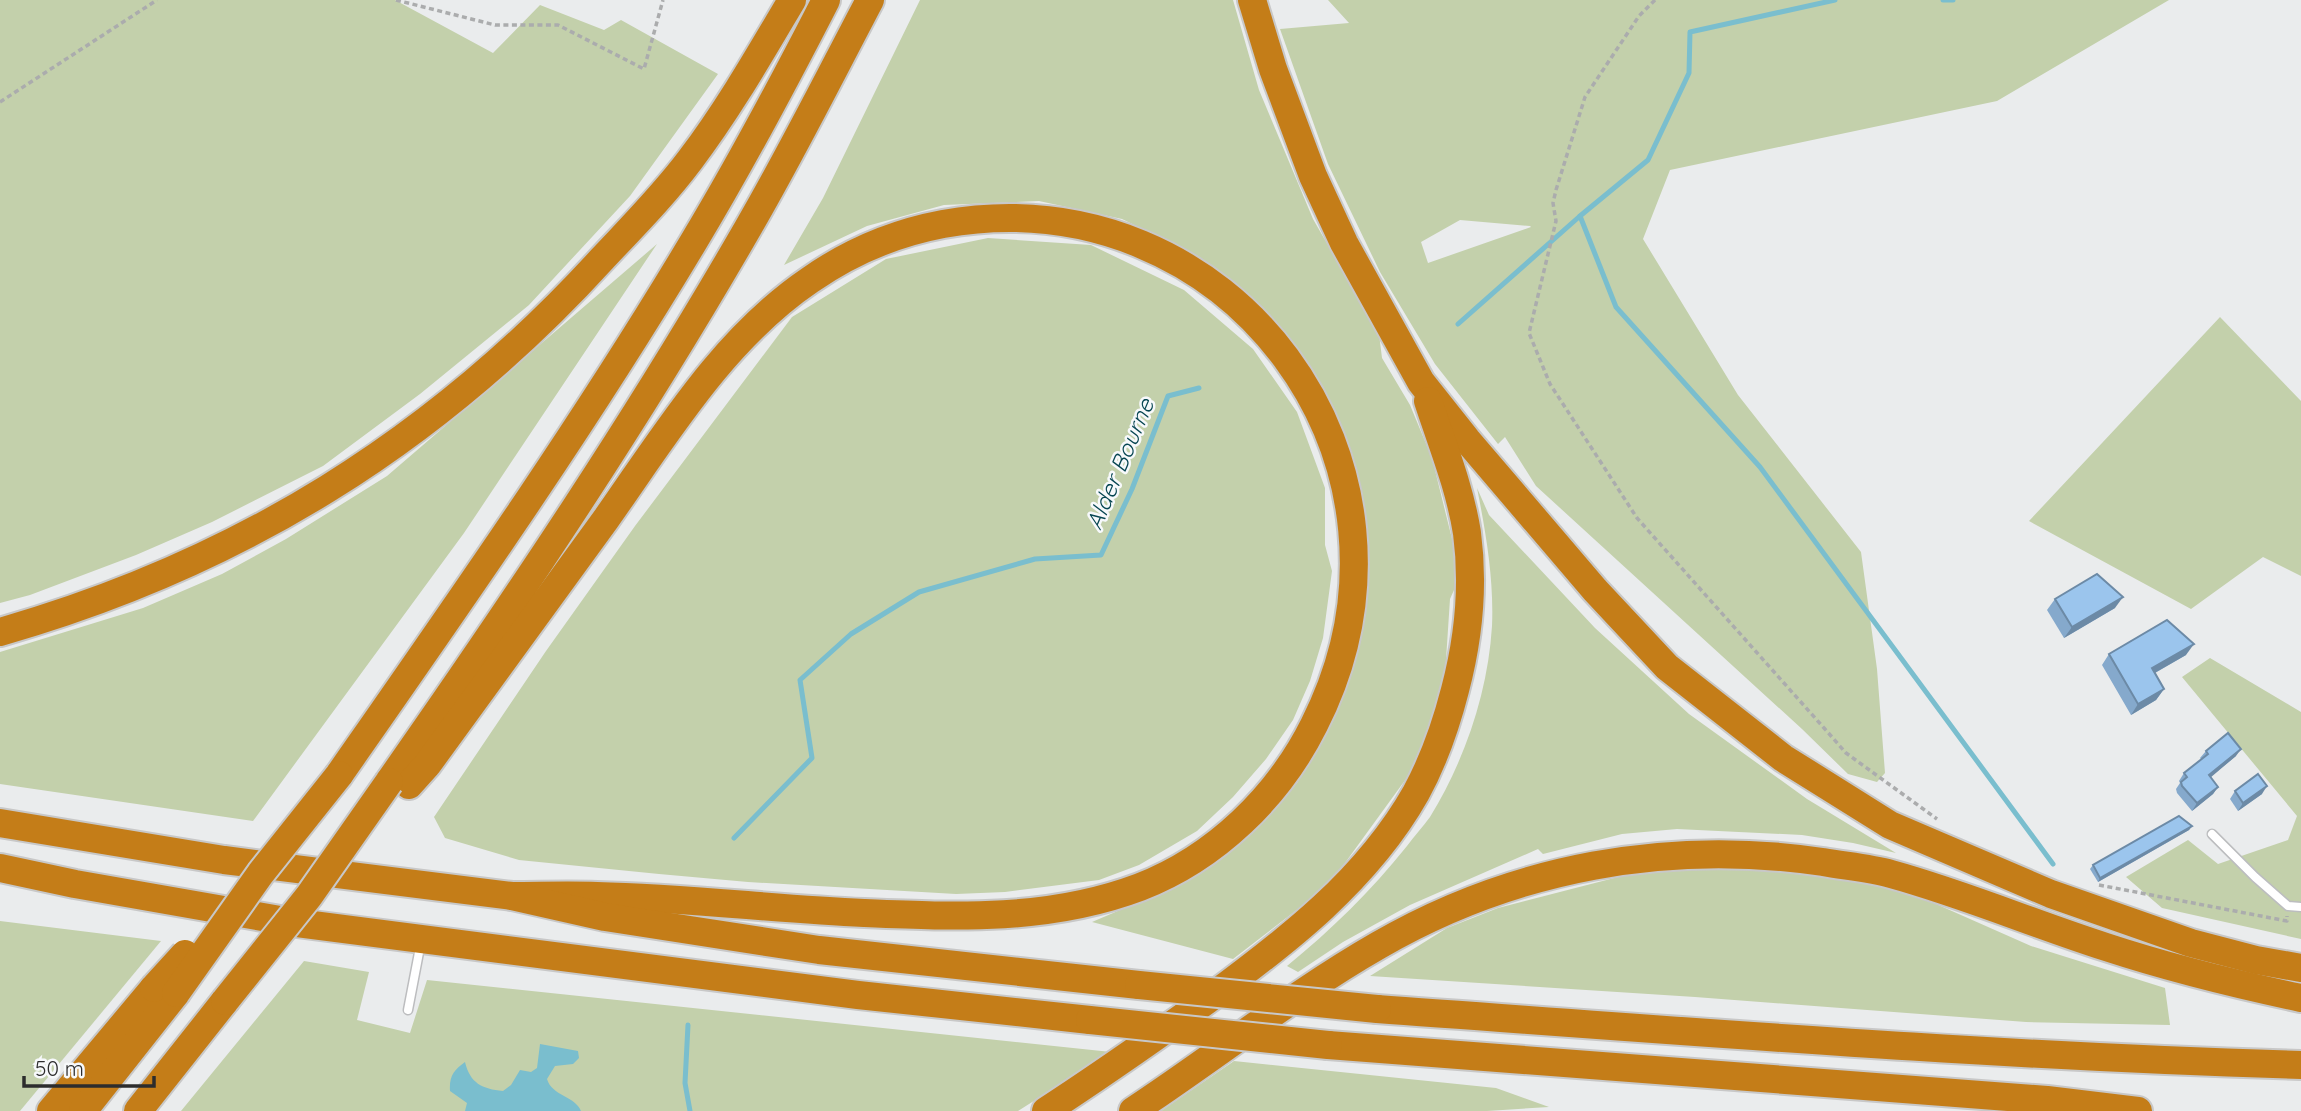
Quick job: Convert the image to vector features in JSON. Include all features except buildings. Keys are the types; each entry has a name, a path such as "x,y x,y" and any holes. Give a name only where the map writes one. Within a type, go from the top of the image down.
{"highway":[{"path":"0,632 133,588 258,530 346,478 440,411 542,321 657,201 691,159 792,0"},
{"path":"51,1111 165,990 339,775 547,473 645,322 742,159 827,0"},
{"path":"138,1111 399,784 748,228 870,0"},
{"path":"1252,0 1273,69 1313,176 1344,243 1421,382 1466,440 1587,580 1668,667 1783,758 1890,825 2051,894 2191,943 2256,960 2301,968"},
{"path":"399,784 427,765 686,406 733,348 793,291 838,262 866,248 920,228 997,218 1050,220 1106,233 1159,253 1220,290 1262,328 1295,369 1325,425 1347,486 1355,554 1355,583 1349,629 1336,677 1301,750 1258,805 1208,850 1159,878 1101,900 1066,908 996,916 811,911 601,896 512,896"},
{"path":"1046,1111 1128,1057 1255,965 1287,938 1343,888 1366,863 1416,794 1449,714 1463,659 1470,608 1471,574 1463,512 1421,382"},
{"path":"0,823 224,860 512,896 605,917 819,950 1139,985 1377,1009 1914,1048 2301,1065"},
{"path":"1133,1111 1337,970 1425,920 1531,879 1601,864 1657,856 1721,853 1780,857 1871,869 2167,966 2301,999"},
{"path":"0,868 297,923 858,995 1328,1045 2047,1100 2138,1111"},
{"path":"0,886 75,884"},
{"path":"83,1111 165,990"}],"lane":[{"path":"2212,834 2288,906 2301,907"},
{"path":"408,1010 421,939"}],"path":[{"path":"0,102 157,0"},
{"path":"396,0 495,25 558,25 644,69 663,0"},
{"path":"1655,0 1639,16 1585,97 1553,203 1555,223 1529,333 1550,384 1637,518 1846,753 1943,823"},
{"path":"2092,884 2287,921 2288,906"}],"green space":[{"path":"0,0 395,0 493,53 540,5 604,30 621,20 718,74 630,196 529,305 420,394 323,466 212,522 136,555 30,595 0,603"},
{"path":"920,0 1233,0 1259,90 1313,219 1379,334 1382,358 1410,405 1432,458 1454,547 1458,581 1450,599 1445,675 1419,761 1329,885 1233,959 1092,922 1181,884 1233,846 1297,783 1326,733 1350,679 1366,613 1367,543 1352,459 1318,380 1270,315 1198,256 1122,219 1039,201 944,205 867,226 784,265 823,198"},
{"path":"1328,0 2169,0 1997,101 1670,170 1643,239 1738,395 1861,552 1877,669 1885,773 1877,782 1848,774 1536,486 1505,437 1498,444 1435,364 1380,272 1328,164 1280,29 1349,23","holes":["1460,220 1530,226 1428,263 1421,242"]},
{"path":"988,238 1091,245 1184,290 1253,349 1297,412 1325,488 1325,545 1332,571 1323,638 1310,681 1293,720 1266,759 1233,797 1197,831 1139,865 1099,880 1005,892 956,894 659,874 519,860 445,838 434,817 546,651 635,526 792,317 886,259"},
{"path":"657,244 464,533 253,821 0,784 0,652 143,608 222,574 286,539 387,476"},
{"path":"2220,317 2301,401 2301,576 2263,557 2191,609 2029,521"},
{"path":"1477,488 1489,515 1595,628 1689,714 1807,799 1896,853 1802,835 1677,829 1622,834 1543,854 1538,849 1410,905 1343,942 1298,972 1287,966 1350,909 1407,846 1443,795 1464,749 1486,676 1492,626 1489,557"},
{"path":"2210,658 2301,712 2301,939 2162,908 2126,877 2188,840 2218,864 2288,840 2297,816 2182,677"},
{"path":"1653,868 1784,869 1849,878 1918,896 2031,946 2165,988 2170,1025 2026,1022 1370,976 1447,928 1498,908"},
{"path":"0,921 161,941 20,1111 0,1111"},
{"path":"304,961 369,972 357,1020 410,1033 427,980 1111,1052 1018,1111 181,1111"},
{"path":"1234,1061 1496,1088 1549,1107 1487,1111 1161,1111"}],"water":[{"path":"540,1044 578,1051 579,1058 573,1064 555,1066 547,1079 554,1089 574,1102 581,1111 465,1111 467,1103 450,1091 453,1074 465,1062 470,1075 478,1084 503,1091 511,1085 520,1070 531,1072 537,1068"}],"waterway":[{"name":"Alder Bourne","path":"1458,324 1648,160 1689,73 1690,32 1835,0"},
{"name":"Alder Bourne","path":"1943,0 1953,0"},
{"path":"1580,216 1616,307 1760,467 2053,864"},
{"name":"Alder Bourne","path":"734,838 812,758 800,680 851,634 919,592 1035,559 1101,555 1132,489 1168,396 1199,388"},
{"name":"Alder Bourne","path":"688,1025 685,1083 690,1111"}]}
